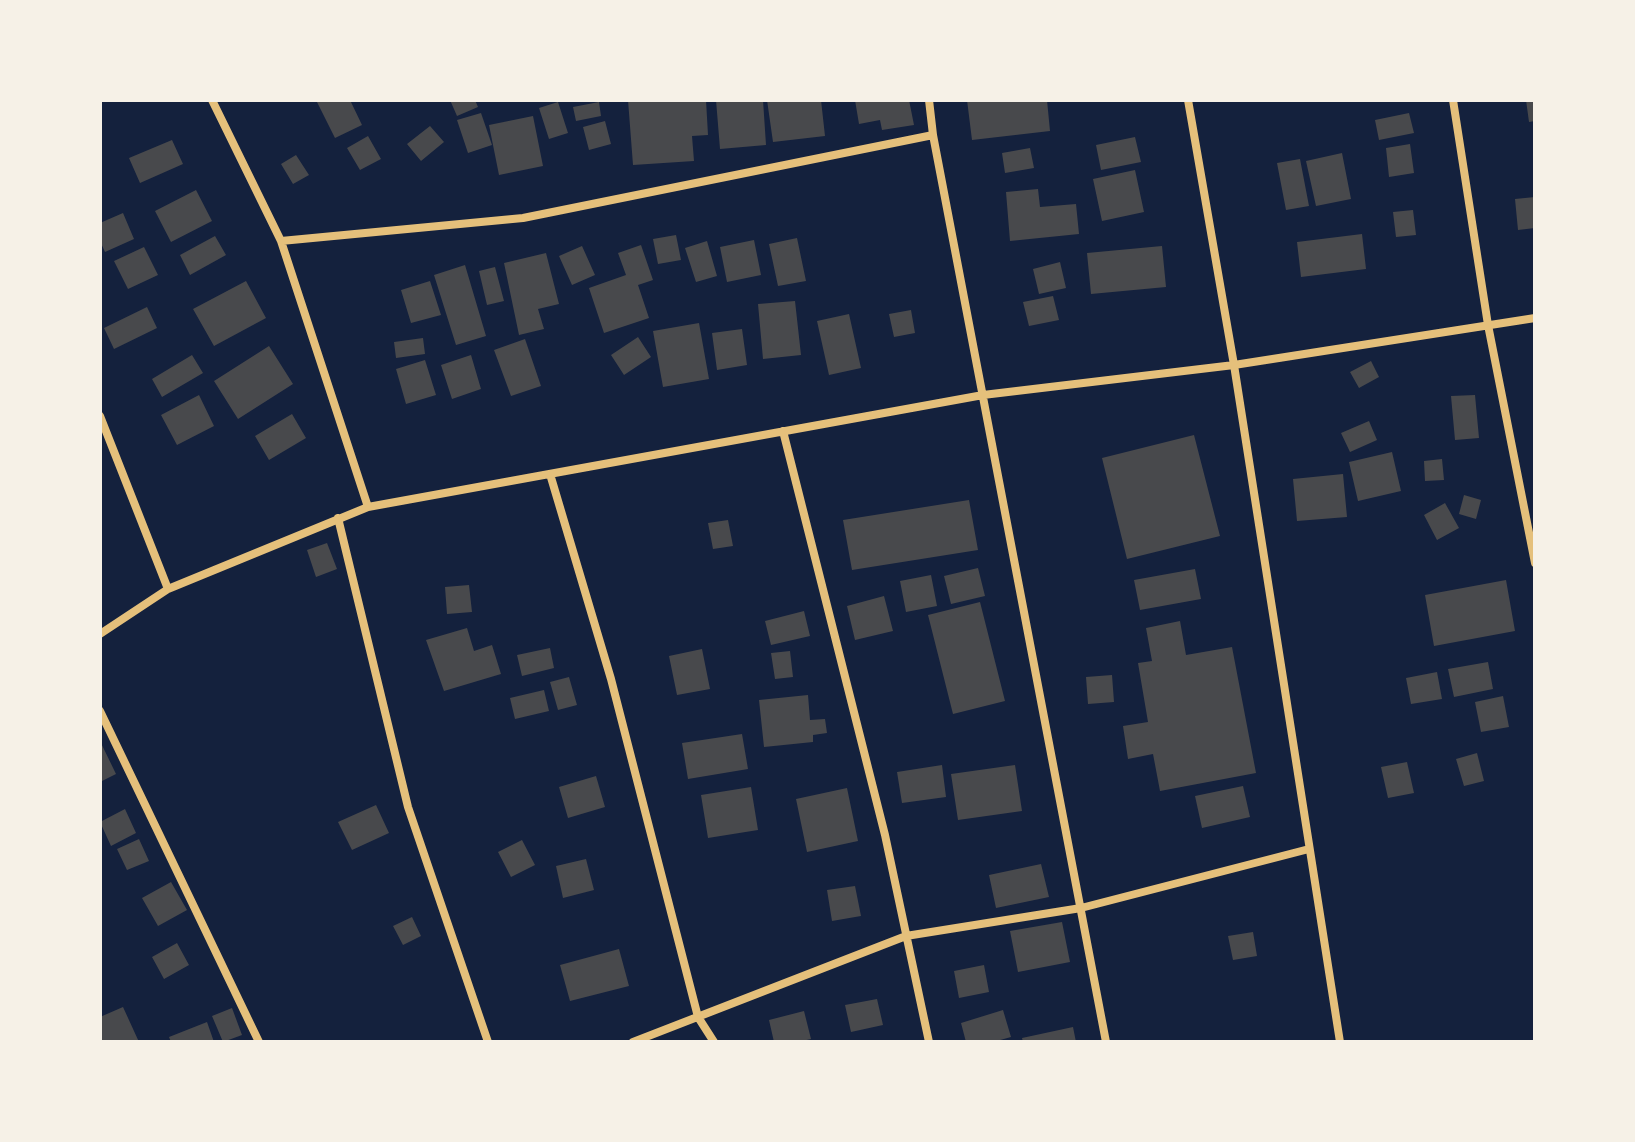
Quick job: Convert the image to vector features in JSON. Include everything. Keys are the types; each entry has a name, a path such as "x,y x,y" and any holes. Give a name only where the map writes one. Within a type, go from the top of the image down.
{"street":[{"path":"212,100 281,241 368,507"},
{"path":"929,100 933,135 1106,1042"},
{"path":"1188,100 1234,365 1340,1042"},
{"path":"1453,100 1488,325 1535,563"},
{"path":"281,241 523,218 933,135"},
{"path":"100,634 168,589 368,507 983,395 1234,365 1535,318"},
{"path":"100,416 168,589"},
{"path":"783,431 885,835 929,1042"},
{"path":"550,474 619,709 698,1017 714,1042"},
{"path":"338,518 408,807 488,1042"},
{"path":"100,711 259,1042"},
{"path":"633,1042 906,936 1081,908 1309,849"}],"building":[{"path":"316,100 350,100 362,125 335,138"},
{"path":"450,100 475,100 478,107 457,116"},
{"path":"628,100 706,100 708,135 692,136 694,161 633,165"},
{"path":"716,100 763,100 766,145 720,149"},
{"path":"767,100 821,100 825,136 773,142"},
{"path":"855,100 909,100 914,125 882,130 880,120 859,124"},
{"path":"967,100 1047,100 1050,131 972,140"},
{"path":"1526,100 1535,100 1535,121 1529,122"},
{"path":"558,102 568,133 549,139 539,108"},
{"path":"599,102 601,116 576,121 573,107"},
{"path":"481,113 492,145 468,153 457,120"},
{"path":"1409,113 1414,133 1379,140 1375,120"},
{"path":"533,116 543,166 499,175 489,125"},
{"path":"605,121 611,144 589,150 583,127"},
{"path":"430,126 444,142 421,161 407,144"},
{"path":"368,136 381,159 360,170 347,148"},
{"path":"1135,137 1141,162 1101,170 1096,145"},
{"path":"172,140 183,164 140,183 129,158"},
{"path":"1410,144 1414,173 1389,177 1386,148"},
{"path":"1030,148 1034,168 1005,173 1002,153"},
{"path":"1342,153 1351,199 1316,206 1306,161"},
{"path":"296,155 309,175 293,184 281,164"},
{"path":"1300,159 1309,206 1286,210 1277,163"},
{"path":"1135,170 1144,212 1102,221 1093,179"},
{"path":"1038,189 1040,207 1076,204 1079,234 1010,241 1006,192"},
{"path":"196,190 212,221 171,242 155,211"},
{"path":"1535,197 1535,228 1518,230 1515,199"},
{"path":"1413,210 1416,235 1396,237 1393,212"},
{"path":"123,213 134,239 105,252 100,241 100,223"},
{"path":"1362,234 1366,269 1301,277 1297,242"},
{"path":"676,235 681,260 658,264 653,239"},
{"path":"215,236 226,255 190,275 180,255"},
{"path":"797,238 806,281 778,286 769,244"},
{"path":"754,240 761,275 727,282 720,247"},
{"path":"707,241 717,276 696,282 685,248"},
{"path":"641,245 653,280 638,285 649,318 604,333 589,288 626,275 618,253"},
{"path":"582,246 595,275 572,285 559,256"},
{"path":"1162,246 1166,287 1091,294 1087,253"},
{"path":"144,247 158,275 128,289 114,261"},
{"path":"546,253 559,304 538,309 544,329 519,335 504,263"},
{"path":"1060,262 1066,288 1039,294 1033,269"},
{"path":"465,265 486,336 456,345 434,275"},
{"path":"495,267 504,301 487,305 479,271"},
{"path":"246,281 266,318 214,346 193,309"},
{"path":"430,281 441,315 411,323 401,290"},
{"path":"1053,296 1059,320 1029,326 1023,302"},
{"path":"795,301 801,355 763,359 758,304"},
{"path":"147,307 157,328 114,349 104,328"},
{"path":"911,310 915,333 894,337 889,314"},
{"path":"849,314 861,368 829,375 817,321"},
{"path":"699,323 709,379 663,387 653,331"},
{"path":"742,329 747,365 717,370 712,333"},
{"path":"638,337 651,357 624,375 611,355"},
{"path":"423,338 425,354 396,358 394,342"},
{"path":"525,339 541,386 511,396 494,350"},
{"path":"269,346 293,384 238,419 214,381"},
{"path":"192,355 203,373 162,397 152,379"},
{"path":"471,355 481,389 452,399 441,365"},
{"path":"425,360 436,395 406,404 396,369"},
{"path":"1371,361 1379,377 1359,388 1350,372"},
{"path":"199,395 214,426 177,445 161,415"},
{"path":"1475,395 1479,438 1455,440 1451,396"},
{"path":"292,414 306,438 269,460 255,436"},
{"path":"1369,421 1377,440 1350,452 1341,433"},
{"path":"1194,435 1220,536 1127,559 1102,458"},
{"path":"1392,452 1401,491 1358,501 1349,462"},
{"path":"1442,459 1444,480 1425,481 1424,461"},
{"path":"1343,474 1347,517 1297,521 1293,479"},
{"path":"1464,495 1481,500 1476,519 1459,514"},
{"path":"969,500 978,550 852,570 843,520"},
{"path":"1445,503 1459,528 1437,540 1424,515"},
{"path":"728,520 733,546 713,549 708,523"},
{"path":"327,543 337,569 316,577 307,550"},
{"path":"978,568 985,596 951,604 944,576"},
{"path":"1195,569 1201,599 1140,610 1134,580"},
{"path":"931,575 937,606 906,612 900,581"},
{"path":"1506,580 1515,631 1434,646 1425,595"},
{"path":"469,585 472,612 447,614 445,587"},
{"path":"884,596 893,631 855,640 847,606"},
{"path":"980,602 1005,701 953,714 928,615"},
{"path":"804,611 810,636 771,645 765,621"},
{"path":"1180,621 1186,655 1232,647 1256,773 1160,791 1153,754 1128,759 1123,726 1148,722 1138,663 1152,661 1146,628"},
{"path":"467,628 474,651 492,645 501,674 444,691 426,640"},
{"path":"550,648 554,668 522,676 517,655"},
{"path":"702,649 710,689 677,695 669,656"},
{"path":"790,651 793,677 775,679 771,653"},
{"path":"1488,662 1493,689 1454,697 1448,669"},
{"path":"1437,672 1442,699 1411,704 1406,678"},
{"path":"1112,675 1114,702 1088,704 1086,677"},
{"path":"569,677 577,705 558,710 550,682"},
{"path":"544,690 549,711 515,719 510,698"},
{"path":"808,695 810,720 825,719 827,733 813,735 813,742 764,747 759,700"},
{"path":"1503,696 1509,727 1481,732 1475,702"},
{"path":"742,734 748,769 688,779 682,743"},
{"path":"100,741 116,774 100,782"},
{"path":"1477,753 1484,781 1464,786 1456,759"},
{"path":"1407,762 1414,793 1388,798 1381,767"},
{"path":"942,765 946,797 902,803 897,772"},
{"path":"1015,765 1022,811 958,820 951,774"},
{"path":"596,776 605,807 568,818 559,787"},
{"path":"1243,786 1250,817 1202,828 1195,796"},
{"path":"751,787 758,830 708,838 701,795"},
{"path":"847,788 858,841 807,852 796,799"},
{"path":"376,805 389,833 352,850 338,822"},
{"path":"125,809 136,833 111,846 100,822"},
{"path":"139,839 149,861 127,870 117,849"},
{"path":"522,840 535,865 511,877 498,852"},
{"path":"586,859 594,890 563,898 556,866"},
{"path":"1041,864 1049,897 996,908 989,875"},
{"path":"171,882 187,910 158,926 142,898"},
{"path":"855,886 861,916 832,921 827,890"},
{"path":"412,917 421,936 403,945 393,926"},
{"path":"1062,922 1070,962 1018,972 1010,931"},
{"path":"1253,932 1257,956 1233,960 1228,936"},
{"path":"177,943 189,965 164,979 152,957"},
{"path":"619,949 629,986 570,1001 560,965"},
{"path":"984,965 989,992 959,998 954,971"},
{"path":"877,999 883,1025 851,1032 845,1005"},
{"path":"123,1007 139,1042 100,1042 100,1017"},
{"path":"232,1008 242,1035 223,1042 212,1016"},
{"path":"1003,1010 1011,1037 993,1042 966,1042 961,1023"},
{"path":"804,1011 811,1039 774,1042 769,1020"},
{"path":"207,1022 214,1042 171,1042 169,1037"},
{"path":"1073,1027 1076,1042 1023,1042 1022,1038"}]}
